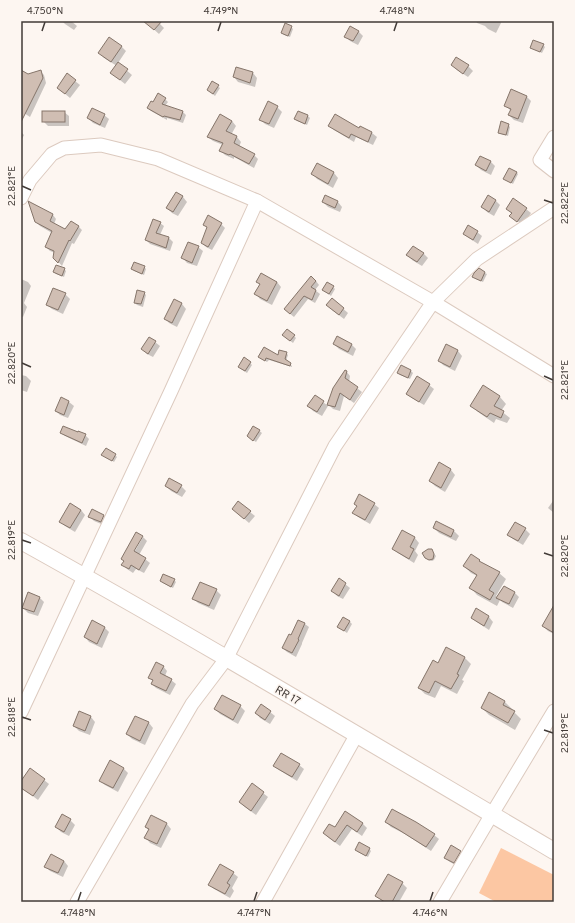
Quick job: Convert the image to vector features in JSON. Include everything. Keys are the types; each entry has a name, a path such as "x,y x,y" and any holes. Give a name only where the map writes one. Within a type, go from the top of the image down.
{"main road":[{"name":"RR 17","path":"21,541 357,734 554,851"}],"street":[{"path":"554,137 540,160 554,171"},
{"path":"21,198 30,180 52,154 64,148 101,145 158,159 257,201 433,302 554,376"},
{"path":"21,712 171,391 257,201"},
{"path":"77,902 192,704 226,659 335,446 433,302 477,258 554,208"},
{"path":"440,902 554,711"},
{"path":"263,902 357,734"}],"shaded area":[{"path":"501,848 554,875 554,902 496,902 479,893"}],"building":[{"path":"143,21 162,21 154,30"},
{"path":"285,23 292,26 288,36 281,33"},
{"path":"350,26 359,31 353,41 344,37"},
{"path":"109,37 122,46 111,62 98,53"},
{"path":"533,40 544,44 540,52 530,48"},
{"path":"456,57 469,65 463,74 451,65"},
{"path":"118,62 128,69 120,80 110,73"},
{"path":"236,67 253,72 250,83 233,77"},
{"path":"21,70 28,74 41,70 43,78 21,122"},
{"path":"67,73 76,80 65,94 57,88"},
{"path":"212,81 219,85 213,94 207,90"},
{"path":"511,89 527,96 518,119 508,115 511,109 504,106"},
{"path":"158,93 166,98 162,104 183,111 180,120 163,117 147,108 151,101 153,102"},
{"path":"268,101 278,106 269,124 259,120"},
{"path":"92,108 105,114 100,125 87,118"},
{"path":"42,111 65,111 65,122 42,122"},
{"path":"298,111 308,115 305,124 294,119"},
{"path":"220,114 232,121 226,131 237,136 234,143 255,154 249,164 230,154 229,155 219,151 223,143 207,137"},
{"path":"335,114 359,128 360,126 372,132 368,142 351,134 349,138 328,126"},
{"path":"501,121 509,124 506,135 498,133"},
{"path":"480,156 491,161 486,171 475,165"},
{"path":"317,163 334,172 328,184 311,174"},
{"path":"509,168 517,172 511,183 503,179"},
{"path":"176,192 183,196 173,212 166,208"},
{"path":"325,195 338,201 335,208 322,202"},
{"path":"488,195 496,200 489,212 481,207"},
{"path":"513,198 527,208 517,222 509,216 512,213 506,209"},
{"path":"28,201 53,214 50,221 65,229 71,221 79,226 70,241 69,240 58,263 53,258 54,251 45,247 52,231 35,222"},
{"path":"208,215 222,223 208,247 201,243 207,227 203,225"},
{"path":"153,219 161,222 156,233 169,237 166,248 145,240"},
{"path":"468,225 478,231 473,240 463,234"},
{"path":"188,242 199,246 192,263 181,258"},
{"path":"413,246 424,253 417,262 406,255"},
{"path":"134,262 145,266 142,274 131,269"},
{"path":"56,265 65,268 62,276 53,272"},
{"path":"479,268 485,272 481,281 472,277"},
{"path":"261,273 277,282 267,301 254,294 260,284 256,282"},
{"path":"311,276 316,281 311,287 316,290 312,300 304,296 290,314 284,309"},
{"path":"327,282 334,286 329,294 322,290"},
{"path":"53,288 66,293 58,310 46,305"},
{"path":"137,290 145,292 141,304 134,303"},
{"path":"332,298 344,308 339,315 326,305"},
{"path":"174,299 182,303 172,323 164,319"},
{"path":"287,329 295,335 290,341 282,335"},
{"path":"337,336 352,344 348,352 333,344"},
{"path":"149,337 156,341 148,354 141,349"},
{"path":"446,344 458,350 450,367 438,361"},
{"path":"264,347 278,355 279,350 287,352 285,359 291,363 290,366 266,358 265,361 258,357"},
{"path":"244,357 251,362 245,371 238,367"},
{"path":"401,365 411,370 408,378 397,373"},
{"path":"345,370 347,371 345,378 358,387 350,400 340,393 335,407 327,405 333,388"},
{"path":"417,376 430,384 419,402 406,394"},
{"path":"483,385 500,396 494,406 504,411 501,418 490,413 487,417 470,406"},
{"path":"315,395 324,401 317,412 307,406"},
{"path":"61,397 69,401 64,415 55,411"},
{"path":"63,426 86,434 82,443 60,433"},
{"path":"253,426 260,430 253,441 247,436"},
{"path":"106,448 116,454 112,461 101,455"},
{"path":"439,462 451,469 441,488 429,481"},
{"path":"169,478 182,485 177,493 165,486"},
{"path":"359,494 375,503 365,520 352,513 357,506 354,504"},
{"path":"238,501 251,511 244,519 232,509"},
{"path":"70,503 81,510 70,528 59,522"},
{"path":"92,509 104,515 101,522 88,517"},
{"path":"436,521 454,530 451,537 433,528"},
{"path":"515,522 526,528 518,541 507,535"},
{"path":"402,530 415,537 410,547 414,549 409,559 392,549"},
{"path":"136,532 143,536 134,551 146,558 139,570 131,565 129,569 121,565 124,561 121,559"},
{"path":"428,549 432,549 434,554 433,559 429,560 425,558 422,553"},
{"path":"471,554 480,560 479,561 500,572 489,590 494,593 490,600 469,588 477,575 463,566"},
{"path":"163,574 175,579 171,587 160,581"},
{"path":"339,578 346,583 339,596 331,591"},
{"path":"200,582 217,589 209,606 192,599"},
{"path":"504,586 515,592 509,604 496,598"},
{"path":"28,592 40,597 34,612 22,608"},
{"path":"554,605 554,633 542,626"},
{"path":"476,608 489,616 484,626 471,618"},
{"path":"343,617 350,621 344,631 337,627"},
{"path":"92,620 105,627 97,644 84,637"},
{"path":"298,620 305,623 298,639 299,640 292,653 282,648 289,634 291,635"},
{"path":"446,647 465,657 457,674 459,675 451,689 435,681 429,693 418,688 433,660 438,663"},
{"path":"156,662 164,666 160,673 172,679 166,691 151,684 153,680 148,678"},
{"path":"489,692 505,701 503,705 515,711 508,723 481,708"},
{"path":"222,695 241,705 233,720 214,709"},
{"path":"261,704 271,711 265,720 255,713"},
{"path":"79,711 91,716 85,731 73,726"},
{"path":"135,716 149,722 140,741 126,734"},
{"path":"281,753 300,764 292,777 273,766"},
{"path":"110,760 124,768 113,788 99,781"},
{"path":"30,768 45,779 33,796 21,788 21,781"},
{"path":"252,783 264,792 251,811 239,802"},
{"path":"392,809 435,834 426,847 385,822"},
{"path":"345,811 363,823 357,832 347,825 335,842 323,833 329,824 335,827"},
{"path":"62,814 71,819 64,832 55,827"},
{"path":"151,815 167,823 157,844 144,838 149,829 145,827"},
{"path":"359,842 370,848 366,856 355,850"},
{"path":"451,845 461,851 454,863 444,858"},
{"path":"51,854 64,861 58,873 44,867"},
{"path":"220,864 234,872 227,883 230,885 225,894 208,885"},
{"path":"388,874 403,882 392,902 385,902 375,896"}]}
